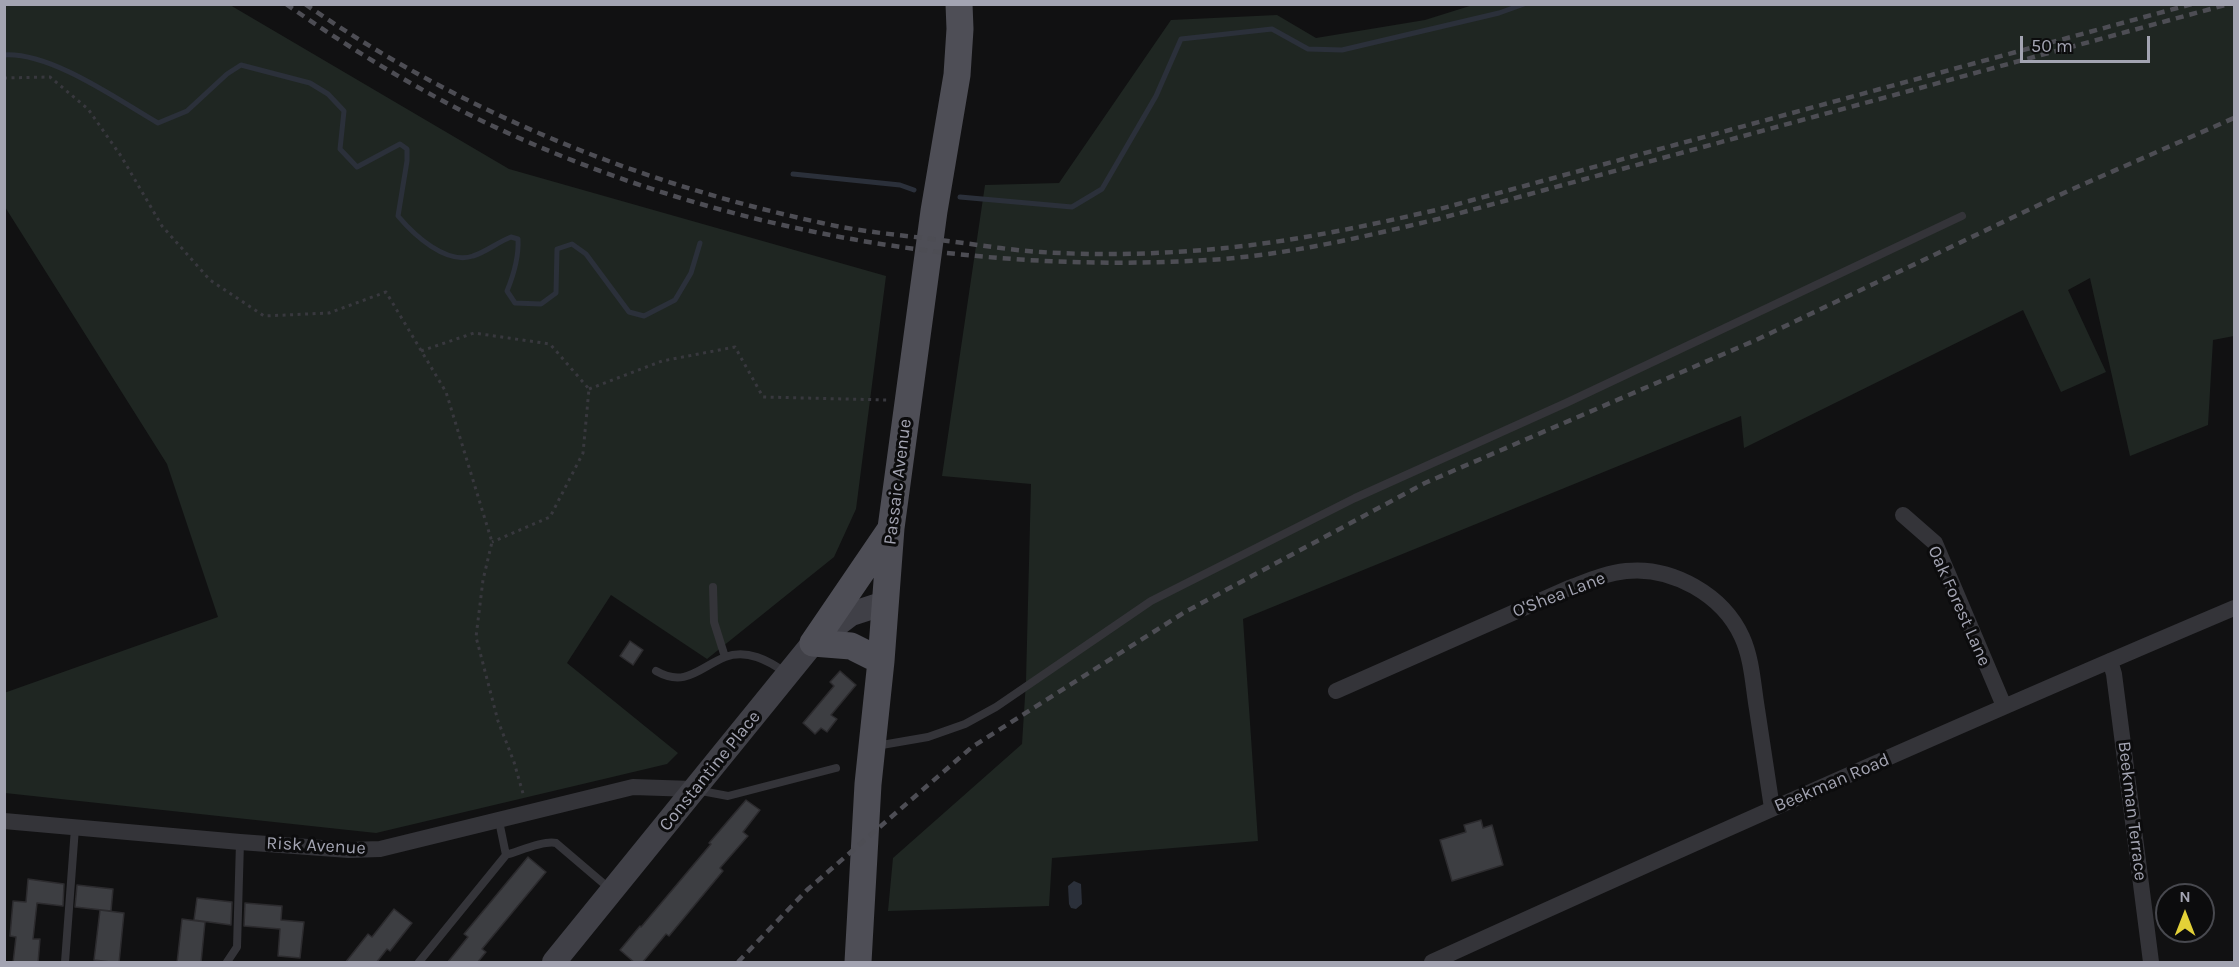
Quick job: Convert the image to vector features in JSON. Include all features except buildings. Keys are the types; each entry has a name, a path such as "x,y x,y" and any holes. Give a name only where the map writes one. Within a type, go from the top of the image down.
{"main road":[{"name":"Passaic Avenue","path":"858,963 866,813 891,528 934,211 957,75 959,4"},
{"path":"881,661 851,646 813,643 891,528"}],"street":[{"name":"Oak Forest Lane","path":"1903,515 1935,543 2004,706"},
{"name":"O'Shea Lane","path":"1336,691 1598,577 1627,571 1653,572 1680,579 1707,593 1727,614 1742,637 1751,666 1772,808"},
{"name":"Constantine Place","path":"554,963 813,643 851,614 885,603"},
{"name":"Beekman Road","path":"1432,963 1772,808 1851,776 2004,706 2235,609"},
{"name":"Beekman Terrace","path":"2110,661 2114,674 2151,963"},
{"name":"Risk Avenue","path":"4,821 240,842 349,850 380,849 633,787 693,789"}],"lane":[{"path":"872,747 928,737 964,724 996,707 1151,601 1356,498 1566,403 1962,216"},
{"path":"713,587 714,622 725,657"},
{"path":"656,671 677,677 690,676 725,657 742,655 759,657 789,675"},
{"path":"693,789 728,796 836,768"},
{"path":"499,821 506,855"},
{"path":"65,963 75,828"},
{"path":"419,963 506,855 530,849 548,841 556,843 613,891"},
{"path":"227,963 237,947 240,842"}],"path":[{"path":"4,78 50,77 88,109 121,156 162,226 210,280 264,316 329,313 386,292 446,392 492,542 483,580 476,637 498,721 514,762 529,813"},
{"path":"421,351 474,333 550,344 589,389 584,453 550,517 492,542"},
{"path":"589,389 662,361 735,347 763,397 908,400"}],"shaded area":[{"path":"1476,4 2234,5 2234,336 2213,340 2208,425 2130,456 2090,278 2068,290 2106,372 2061,392 2023,310 1744,448 1741,416 1243,619 1258,841 1052,858 1049,906 888,911 893,858 1022,744 1026,681 1031,484 942,476 985,185 1059,183 1171,20 1277,15 1316,38 1425,20"},
{"path":"5,5 230,5 509,169 886,276 856,509 834,557 707,659 611,595 567,663 678,753 667,764 376,833 5,793 4,693 218,617 167,464 5,207"},
{"path":"1074,881 1081,884 1082,904 1076,909 1071,908 1069,904 1068,886"}],"waterway":[{"path":"960,197 1072,207 1102,189 1156,96 1181,39 1272,29 1308,49 1342,50 1499,13 1524,4"},
{"path":"4,55 22,56 63,69 158,123 187,111 227,74 241,65 310,83 328,94 344,111 340,149 357,167 400,144 407,149 398,216 431,246 452,256 463,258 478,254 511,237 518,239 516,266 507,291 515,303 541,304 556,293 557,249 572,244 586,254 629,312 644,316 675,300 691,273 700,243"},
{"path":"793,174 900,185 914,190"}],"railway":[{"path":"286,4 378,64 474,117 562,156 652,189 745,216 839,237 935,252 1031,260 1127,263 1223,259 1277,253 1438,219 2229,4"},
{"path":"305,4 364,43 488,110 618,165 685,187 753,207 851,229 1016,250 1110,254 1180,252 1252,245 1331,232 1436,210 2192,4"},
{"path":"738,962 807,890 972,747 1185,612 1425,483 1756,340 2068,191 2234,118"}]}
